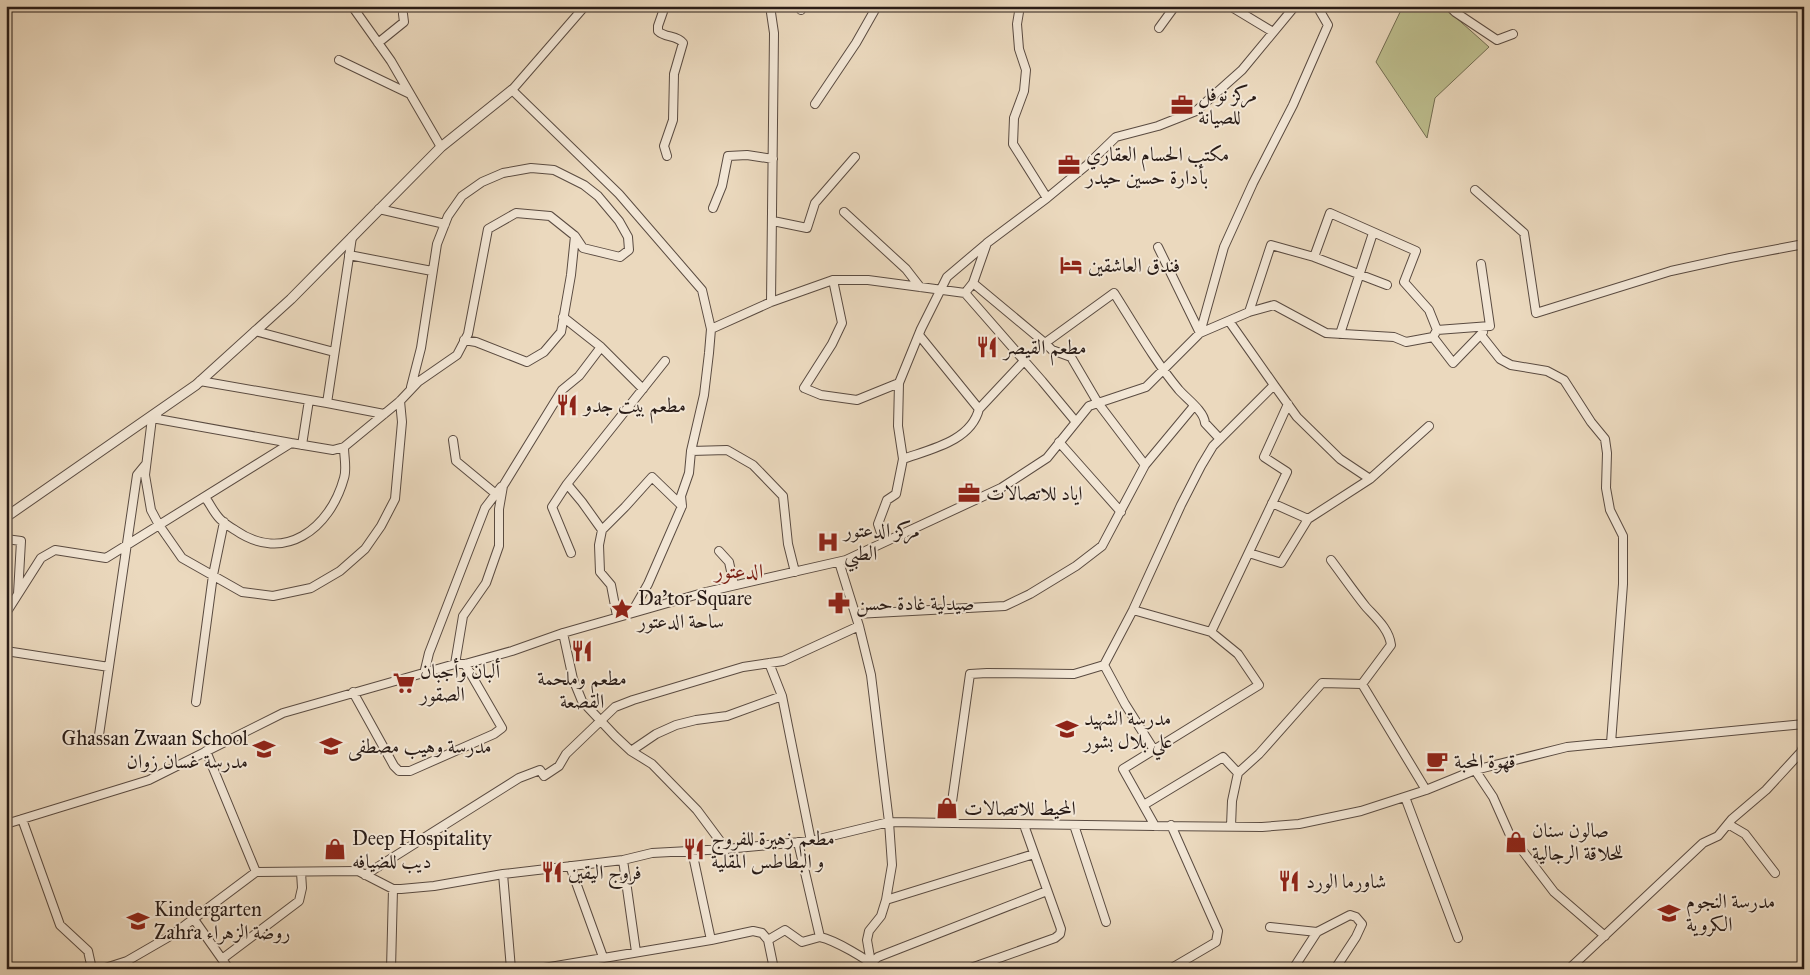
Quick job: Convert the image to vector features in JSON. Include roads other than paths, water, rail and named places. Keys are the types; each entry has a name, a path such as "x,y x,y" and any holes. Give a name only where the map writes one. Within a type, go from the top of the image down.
{"street":[{"path":"352,6 391,61 440,147"},
{"path":"400,401 402,422 395,499 381,526 365,549 340,571 311,588 272,596 242,592 182,558 151,510 145,474 152,418 198,383 291,299 440,147 512,90 585,6"},
{"path":"665,6 658,31 662,34 681,39 683,43 674,74 672,120 664,146 667,156"},
{"path":"770,6 774,33 771,302"},
{"path":"815,104 856,43 877,6"},
{"path":"1020,6 1017,24 1019,48 1026,70 1024,91 1014,118 1013,144 1048,198"},
{"path":"1159,28 1174,6"},
{"path":"1230,6 1273,32"},
{"path":"884,542 878,524 887,500 896,494 903,459 898,426 899,382 921,329 948,277 987,243 1048,198 1116,137 1158,126 1196,111 1242,70 1295,6"},
{"path":"1200,333 1224,248 1253,183 1293,105 1328,25 1317,6"},
{"path":"1449,6 1497,40 1513,34"},
{"path":"378,43 404,22 403,14"},
{"path":"339,60 410,94"},
{"path":"512,90 619,194 702,290 711,330 704,395 691,451 689,473 681,496 682,506 648,584 632,612"},
{"path":"713,208 722,186 728,156 747,155 773,159"},
{"path":"773,220 807,228 815,203 855,156"},
{"path":"152,418 333,450 344,447 400,401 418,382 457,354 468,334 488,229 516,213 550,216 575,236 583,248 620,257 629,250 628,237 619,221 598,196 584,184 554,170 531,168 503,173 482,182 462,196 445,224 437,244 421,348 411,389"},
{"path":"1475,190 1524,233 1536,313 1671,272 1730,258 1804,244"},
{"path":"379,209 445,224"},
{"path":"844,212 906,269 920,287"},
{"path":"1314,257 1330,213 1416,251 1404,282 1429,310 1435,334 1452,362 1490,326"},
{"path":"1340,334 1358,274 1373,233"},
{"path":"464,340 476,342 527,362 544,352 560,332 572,275 575,236"},
{"path":"327,403 352,237"},
{"path":"965,293 973,283 987,243"},
{"path":"1249,312 1271,245 1314,257 1387,285"},
{"path":"1158,247 1200,333"},
{"path":"349,256 432,271"},
{"path":"1482,264 1490,326"},
{"path":"711,330 771,302 833,280 868,280 965,293 1076,422"},
{"path":"833,280 842,323 832,344 804,388 821,395 857,400 899,382"},
{"path":"973,283 1052,350 1071,357 1098,403 1145,465"},
{"path":"1045,343 1114,293 1163,370 1220,439"},
{"path":"6,824 149,780 282,713 455,664 465,664 512,651 564,632 617,616 734,585 846,560 1001,488 1047,458 1089,406 1146,387 1200,333 1249,312 1274,305 1326,333 1394,337 1406,342 1435,334 1490,326"},
{"path":"563,317 601,348 643,389"},
{"path":"1229,321 1298,417 1340,459 1370,479"},
{"path":"255,332 334,352"},
{"path":"919,335 979,408"},
{"path":"1481,335 1500,359 1511,365 1547,371 1564,380 1591,422 1605,438 1608,453 1606,488 1610,510 1624,536 1623,584 1611,743"},
{"path":"424,674 429,653 486,508 502,486 562,390 579,376 601,348"},
{"path":"571,553 552,507 567,484 665,361"},
{"path":"903,459 952,440 966,432 977,417 979,408 1024,361"},
{"path":"6,517 198,383 384,414"},
{"path":"949,823 970,674 1074,674 1104,665 1133,610 1185,497 1213,446 1274,386"},
{"path":"302,445 309,400"},
{"path":"1211,632 1287,472 1264,457 1288,404"},
{"path":"856,614 1005,606 1030,594 1076,566 1102,546 1145,465 1194,406"},
{"path":"1248,553 1281,563 1308,519 1370,479 1429,426"},
{"path":"453,440 456,461 496,494"},
{"path":"1059,442 1121,512"},
{"path":"7,611 41,558 55,550 106,558 291,443"},
{"path":"205,496 219,519 248,539 275,545 302,537 322,523 336,500 345,476 344,447"},
{"path":"691,451 727,450 753,465 783,496 788,544 795,572"},
{"path":"99,735 137,475 146,464"},
{"path":"617,616 611,585 600,572 599,545 602,530 626,507 652,477 682,506"},
{"path":"567,484 602,530"},
{"path":"455,664 463,616 486,583 499,546 499,509 502,486"},
{"path":"1272,503 1308,519"},
{"path":"196,702 213,575 224,522"},
{"path":"6,539 22,541 18,596"},
{"path":"719,551 729,562 734,585"},
{"path":"1331,560 1366,607 1381,623 1392,645 1362,684"},
{"path":"839,562 856,614 871,675 889,822 892,864 886,900 881,916 870,931 867,940 874,966"},
{"path":"1133,610 1211,632 1238,654 1259,685 1123,769 1155,826"},
{"path":"365,875 519,778 540,770 544,776 559,766 566,754 615,708 633,700 743,667 783,661 859,626"},
{"path":"564,632 573,680 582,701 599,721 631,751 652,764 697,810 726,849"},
{"path":"6,651 109,667"},
{"path":"353,692 394,766 399,770 410,771 494,734 502,728 465,664"},
{"path":"769,664 782,696 811,841"},
{"path":"1104,665 1125,704 1154,750"},
{"path":"1231,826 1232,802 1238,773 1259,754 1322,682 1362,684"},
{"path":"1362,684 1426,790"},
{"path":"631,751 656,734 676,726 696,720 727,716 782,696"},
{"path":"102,969 127,961 172,935 256,872 358,871 393,889 434,886 503,874 623,860 652,853 726,849 811,841 889,822 1074,826 1299,824 1361,811 1426,790 1475,770 1567,747 1804,724"},
{"path":"1569,969 1703,843 1718,836 1728,824 1766,790 1801,752 1804,745"},
{"path":"206,752 256,872"},
{"path":"1144,806 1223,757 1238,773"},
{"path":"1475,770 1493,798 1509,833 1554,892 1605,936"},
{"path":"1405,797 1458,938"},
{"path":"22,819 60,924 88,950 92,969"},
{"path":"1728,824 1745,834 1774,873"},
{"path":"968,969 1055,938 1060,934 1061,929 1024,825"},
{"path":"1170,969 1216,942 1218,931 1172,825"},
{"path":"1074,826 1106,922"},
{"path":"798,842 820,937"},
{"path":"692,851 711,940"},
{"path":"886,900 1034,854"},
{"path":"623,860 636,952"},
{"path":"570,866 603,957"},
{"path":"222,959 299,901 302,888 301,872"},
{"path":"503,874 512,969"},
{"path":"391,969 393,889"},
{"path":"874,966 878,957 1047,891"},
{"path":"1294,969 1317,932 1350,915 1356,917 1362,924 1356,937 1335,969"},
{"path":"193,918 229,969"},
{"path":"1270,928 1317,932"},
{"path":"768,940 785,930 802,942 820,937 832,940 874,966"},
{"path":"538,969 753,932 762,933 768,940 774,969"}],"place":[{"name":"مركز نوفل للصيانة","path":"1182,105"},
{"name":"مكتب الحسام العقاري بأدارة حسين حيدر","path":"1069,165"},
{"name":"فندق العاشقين","path":"1071,265"},
{"name":"مطعم القيصر","path":"987,347"},
{"name":"مطعم بيت جدو","path":"567,405"},
{"name":"اياد للاتصالات","path":"969,493"},
{"name":"مركز الدعتور الطبي","path":"828,542"},
{"name":"صيدلية غادة حسن","path":"839,603"},
{"name":"Da'tor Square ساحة الدعتور","path":"622,609"},
{"name":"مطعم وملحمة القصعة","path":"582,651"},
{"name":"ألبان وأجبان الصقور","path":"404,683"},
{"name":"مدرسة الشهيد علي بلال بشور","path":"1067,729"},
{"name":"مدرسة وهيب مصطفى","path":"331,746"},
{"name":"Ghassan Zwaan School مدرسة غسان زوان","path":"264,749"},
{"name":"قهوة المحبة","path":"1437,761"},
{"name":"المحيط للاتصالات","path":"947,808"},
{"name":"صالون سنان للحلاقة الرجالية","path":"1516,842"},
{"name":"Deep Hospitality ديب للضيافه","path":"335,849"},
{"name":"مطعم زهيرة للفروج و البطاطس المقلية","path":"694,849"},
{"name":"فروج اليقين","path":"552,872"},
{"name":"شاورما الورد","path":"1289,881"},
{"name":"مدرسة النجوم الكروية","path":"1669,913"},
{"name":"Kindergarten Zahra روضة الزهراء","path":"138,921"}],"district":[{"name":"الدعتور","path":"739,571"}]}
